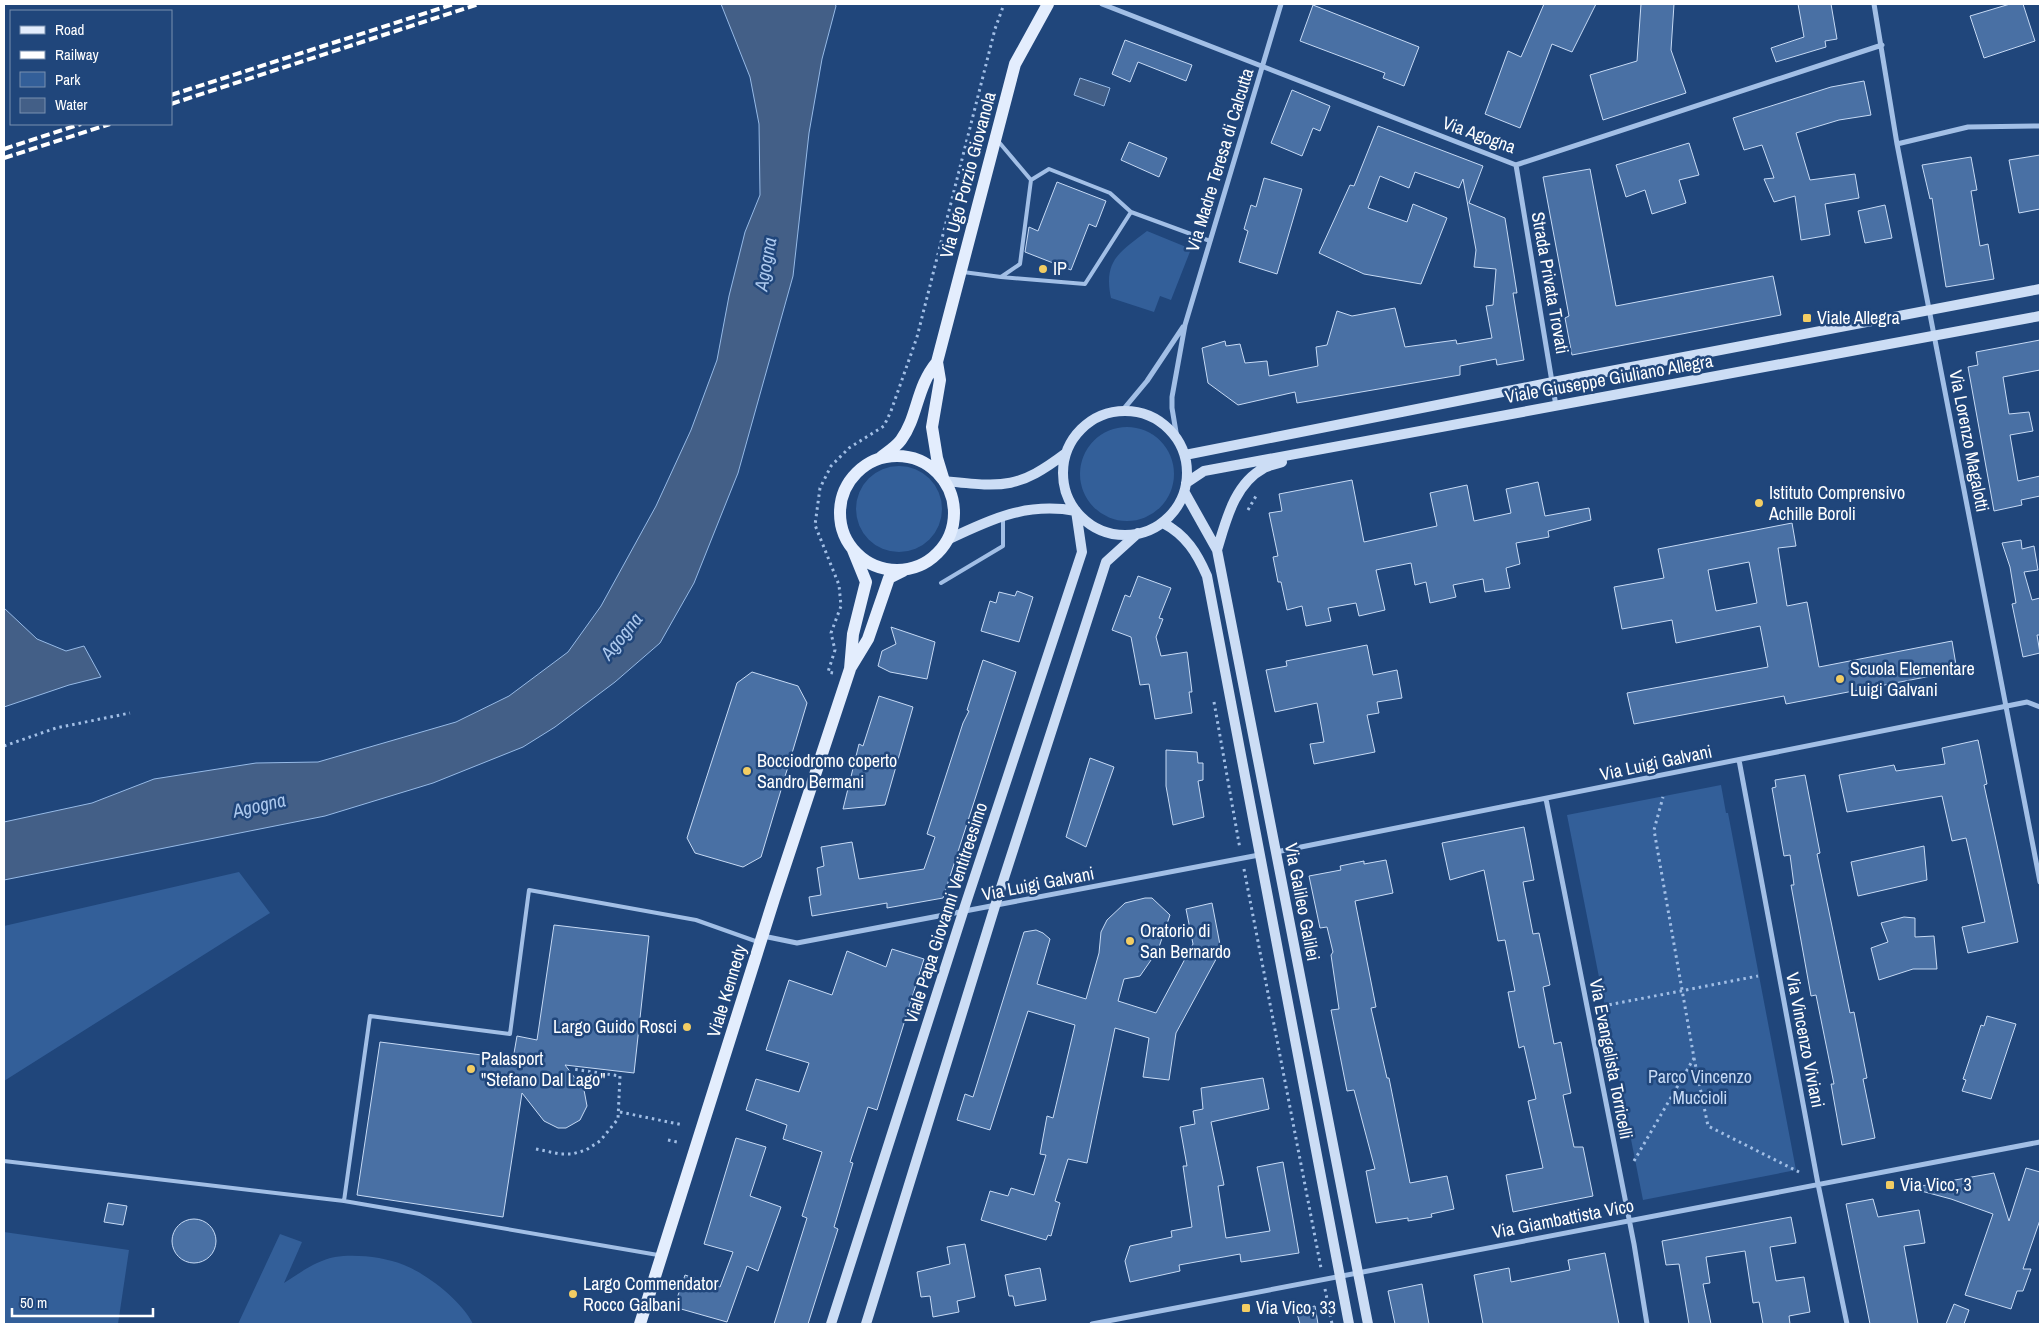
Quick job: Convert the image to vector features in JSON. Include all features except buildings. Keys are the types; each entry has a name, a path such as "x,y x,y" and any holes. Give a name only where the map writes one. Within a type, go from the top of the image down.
{"main road":[{"name":"Via Ugo Porzio Giovanola","path":"944,481 937,458 932,427 940,380 937,362 1015,64 1048,4"},
{"name":"Via Ugo Porzio Giovanola","path":"879,458 901,441 912,417 926,375 937,362"},
{"path":"897,456 916,459 932,467 944,481 954,506 953,524 947,540 938,553 924,563 906,569 889,578 868,639 850,669 853,634 866,582 853,550 844,534 840,516 842,497 850,480 863,467 879,458 897,456"},
{"path":"853,550 868,562 886,569 906,569"},
{"name":"Viale Kennedy","path":"640,1324 850,669"}],"street":[{"name":"Via Agogna","path":"1102,4 1263,65 1516,166 1882,45"},
{"name":"Via Madre Teresa di Calcutta","path":"1178,438 1172,402 1185,325 1281,4"},
{"name":"Via Lorenzo Magalotti","path":"1874,4 1897,144 2040,882"},
{"path":"1897,144 1968,127 2040,126"},
{"name":"Strada Privata Trovati","path":"1516,166 1556,406"},
{"name":"Viale Giuseppe Giuliano Allegra","path":"1185,456 1552,382 2040,289"},
{"name":"Viale Giuseppe Giuliano Allegra","path":"1186,488 1204,471 2040,316"},
{"name":"Via Madre Teresa di Calcutta","path":"1122,411 1147,381 1185,325"},
{"path":"1122,411 1148,415 1164,424 1178,438 1185,456 1188,474 1186,488 1176,509 1163,523 1146,532 1128,535 1109,533 1090,525 1076,510 1066,493 1063,473 1066,453 1076,435 1090,422 1108,413 1122,411"},
{"path":"944,481 990,485 1011,484 1034,476 1066,453"},
{"path":"1217,550 1228,517 1243,486 1264,468 1288,460 1301,453"},
{"name":"Via Galileo Galilei","path":"1186,488 1217,550 1368,1324"},
{"path":"947,540 1003,515 1054,507 1076,510"},
{"name":"Viale Papa Giovanni Ventitreesimo","path":"831,1324 963,912 1082,552 1076,510"},
{"name":"Via Galileo Galilei","path":"1163,523 1178,531 1197,554 1207,576 1349,1324"},
{"path":"866,1324 995,906 1106,562 1138,533"},
{"name":"Via Luigi Galvani","path":"1276,852 1546,800 2027,702 2040,707"},
{"name":"Via Vincenzo Viviani","path":"1739,760 1818,1184 1847,1324"},
{"name":"Via Evangelista Torricelli","path":"1546,800 1629,1220 1647,1324"},
{"name":"Via Luigi Galvani","path":"762,939 797,944 1259,855"},
{"name":"Via Giambattista Vico","path":"1092,1324 2040,1142"}],"lane":[{"path":"996,138 1031,180 1020,264 1001,277"},
{"path":"1031,180 1050,169 1110,193 1131,212 1210,241"},
{"path":"961,272 1085,284 1131,212"},
{"path":"942,583 1003,546 1003,515"},
{"path":"344,1201 370,1016 510,1034 528,890 696,920 762,939"},
{"path":"4,1161 344,1201 662,1256"}],"path":[{"path":"828,672 835,650 831,633 841,606 839,585 815,525 820,488 837,460 848,448 884,426 891,411 917,336 995,29 1004,4"},
{"path":"1245,515 1258,492"},
{"path":"1214,698 1239,844"},
{"path":"4,746 56,728 130,713"},
{"path":"1663,797 1654,830 1694,1058 1708,1126 1799,1172"},
{"path":"1244,868 1321,1266"},
{"path":"1603,1006 1758,976"},
{"path":"1634,1161 1694,1058"},
{"path":"536,1148 560,1154 586,1150 611,1130 618,1119 620,1112 620,1076 573,1069"},
{"path":"620,1112 683,1125"},
{"path":"668,1140 678,1142"},
{"path":"1326,1290 1332,1324"}],"green space":[{"path":"1147,231 1191,249 1171,300 1160,296 1154,312 1111,298 1109,285 1109,274 1116,258"},
{"path":"1127,427 1145,430 1160,441 1171,456 1174,474 1171,492 1160,507 1145,518 1127,521 1109,518 1094,507 1083,492 1080,474 1083,456 1094,441 1109,430"},
{"path":"899,466 923,473 935,485 942,509 935,533 923,545 899,552 875,545 863,533 856,509 863,485 875,473"},
{"name":"Parco Vincenzo Muccioli","path":"1721,785 1726,813 1728,813 1796,1170 1643,1200 1567,815"},
{"path":"239,872 270,913 4,1081 4,926"},
{"path":"4,1232 129,1250 118,1324 4,1324"},
{"path":"280,1234 302,1242 284,1283 314,1264 335,1257 361,1256 379,1258 413,1269 443,1289 461,1306 473,1324 238,1324"}],"water":[{"name":"Agogna","path":"721,4 835,4 836,6 822,59 809,133 793,276 738,473 694,583 660,643 615,682 555,727 523,747 433,783 325,816 4,880 4,822 92,803 154,779 256,763 318,762 456,722 509,696 568,652 601,606 656,506 691,430 717,360 729,296 745,232 760,195 759,124 750,77"},
{"path":"1080,78 1110,88 1104,106 1074,95"},
{"path":"4,608 37,639 66,651 84,646 101,677 69,685 4,707"}],"railway":[{"path":"172,95 454,4"},
{"path":"172,104 479,4"},
{"path":"4,149 78,125"},
{"path":"4,158 107,125"}],"place":[{"name":"IP","path":"1043,269"},
{"name":"Viale Allegra","path":"1807,318"},
{"name":"Istituto Comprensivo Achille Boroli","path":"1759,503"},
{"name":"Scuola Elementare Luigi Galvani","path":"1840,679"},
{"name":"Bocciodromo coperto Sandro Bermani","path":"747,771"},
{"name":"Oratorio di San Bernardo","path":"1130,941"},
{"name":"Largo Guido Rosci","path":"687,1027"},
{"name":"Palasport \"Stefano Dal Lago\"","path":"471,1069"},
{"name":"Via Vico, 3","path":"1890,1185"},
{"name":"Largo Commendator Rocco Galbani","path":"573,1294"},
{"name":"Via Vico, 33","path":"1246,1308"}]}
